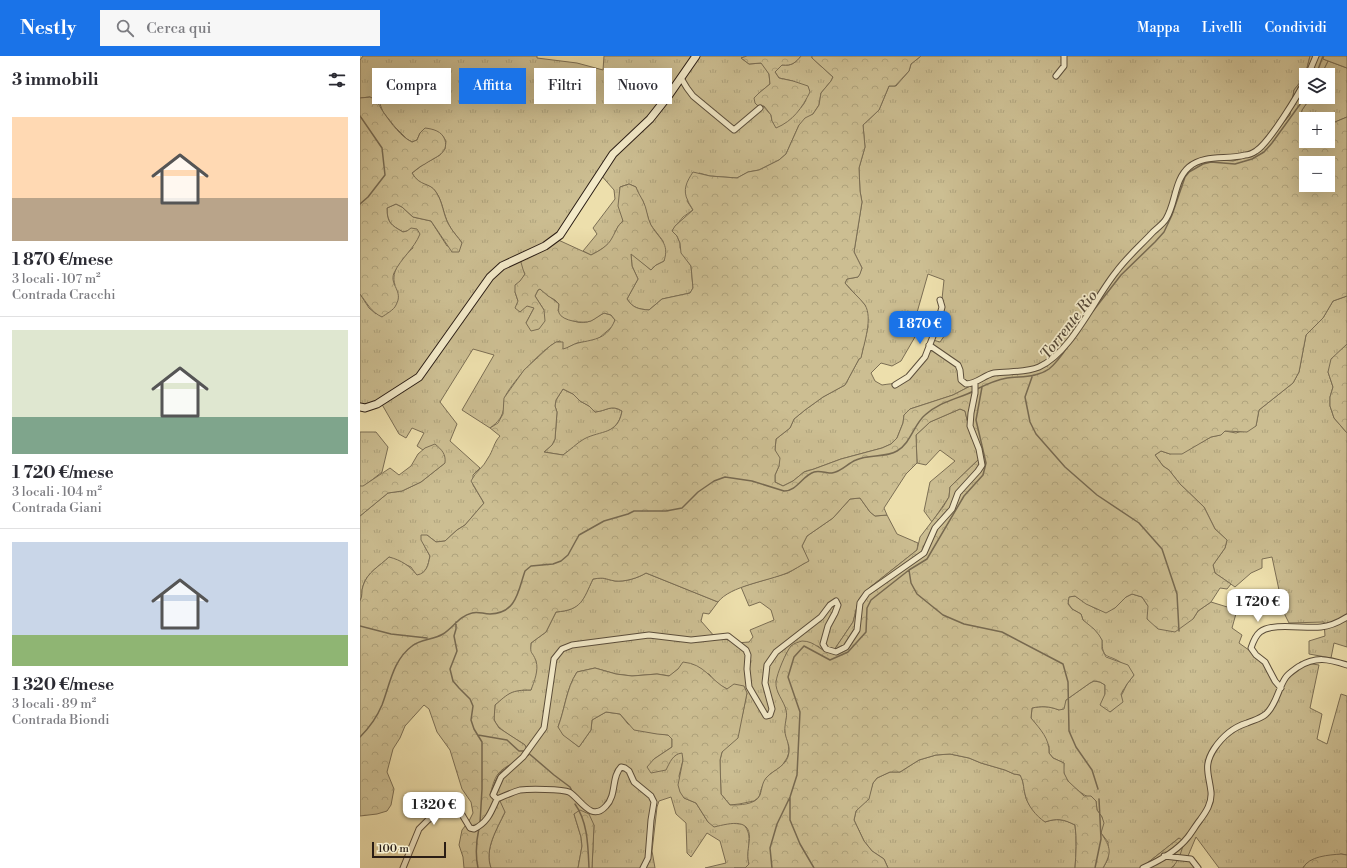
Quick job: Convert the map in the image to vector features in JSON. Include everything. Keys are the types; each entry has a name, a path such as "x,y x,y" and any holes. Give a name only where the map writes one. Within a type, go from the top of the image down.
{"street":[{"path":"360,407 365,408 377,404 419,377 490,277 502,266 545,246 560,235 613,154 650,119 696,56"},
{"path":"1056,76 1064,66 1064,56"},
{"path":"1311,68 1316,56"},
{"path":"681,78 693,96 734,130 760,108"},
{"path":"929,345 958,365 961,380 969,384 975,384 984,376 993,373 1031,369 1051,360 1073,336 1116,272 1165,219 1173,202 1180,178 1190,166 1209,159 1245,155 1256,150 1266,140 1288,110 1299,91"},
{"path":"895,385 908,377 925,357 937,326 942,307 940,300"},
{"path":"497,799 493,795 501,777 529,751 544,728 554,659 562,649 572,645 649,635 691,640 728,636 746,650 748,655 747,669 749,687 766,716 770,715 772,709 765,682 767,665 776,652 821,617 830,605 836,601 838,605 828,626 823,644 826,650 836,652 846,647 857,630 860,603 867,593 924,553 935,528 952,509 958,493 982,465 979,449 970,426 975,384"},
{"path":"1281,688 1275,681 1265,662 1251,648 1255,636 1264,629 1280,626 1299,628 1321,627 1338,623 1347,617"},
{"path":"1143,868 1180,845 1188,837 1206,812 1210,804 1211,793 1207,766 1214,749 1230,731 1245,723 1261,718 1267,713 1272,707 1286,677 1293,670 1311,660 1330,660 1347,665"},
{"path":"404,868 420,829 428,820 450,805 460,813 470,828 474,829 482,825 487,819 497,799 519,790 568,792 584,807 591,811 599,811 606,806 612,797 617,771 621,767 629,771 634,782 651,796 654,802 648,858 643,868"},
{"path":"1164,856 1190,859 1198,868"}],"green space":[{"path":"363,56 537,56 537,58 577,63 596,68 534,68 534,104 596,104 596,68 603,70 604,56 747,56 741,58 749,64 762,63 769,74 770,84 759,93 758,106 763,106 771,115 772,121 796,111 806,100 793,81 779,78 775,72 782,65 793,64 801,56 812,56 812,58 833,77 821,93 819,105 813,114 799,125 786,154 779,160 759,170 748,172 737,178 710,176 699,173 687,201 693,210 683,217 672,231 677,236 680,243 680,248 691,266 693,288 690,293 662,299 649,310 636,308 627,299 638,279 632,266 631,253 651,270 656,265 664,261 663,241 650,224 643,201 638,194 636,187 629,184 620,187 623,221 618,227 611,241 591,255 583,251 597,234 593,228 615,199 614,190 600,174 554,238 523,266 525,274 515,292 518,301 534,308 526,323 544,310 535,296 540,289 559,304 558,311 569,319 581,323 592,320 604,313 611,315 615,320 613,326 599,338 592,341 577,343 563,350 560,341 554,343 538,356 508,391 505,397 501,416 490,428 462,410 494,355 473,349 440,402 457,424 450,441 480,468 473,475 473,485 484,503 465,525 445,541 436,542 427,535 425,547 430,556 429,562 423,573 417,576 411,567 389,557 367,577 363,586 360,601 360,516 388,493 402,491 421,482 445,463 425,448 423,450 417,446 424,433 412,428 406,438 399,434 380,401 360,407 360,294 369,308 376,314 395,285 394,274 398,264 413,248 407,231 403,232 390,223 387,208 396,204 402,207 413,217 431,221 447,246 462,243 449,225 436,192 418,181 412,173 440,155 445,149 446,141 442,135 433,130 420,133 417,140 412,142 395,127 383,112 380,104 451,104 451,68 372,68 372,98 370,97 360,98 360,60"},
{"path":"747,56 801,56 793,64 782,65 775,72 779,78 808,86 810,92 804,103 792,118 776,128 772,121 771,115 764,106 758,106 755,103 754,98 770,84 769,74 761,63 749,64 741,58"},
{"path":"812,56 921,56 911,64 909,71 895,86 889,86 879,110 863,125 865,147 859,168 862,202 854,252 862,268 858,277 847,279 845,283 863,302 867,310 868,324 861,358 859,359 845,385 823,397 805,410 794,419 790,428 776,439 775,450 780,458 779,466 775,475 775,482 783,486 793,481 804,472 891,444 897,438 903,423 904,415 910,409 953,395 982,380 1005,372 1043,366 1065,343 1097,297 1165,219 1180,177 1201,161 1233,161 1248,157 1270,138 1290,115 1294,90 1299,84 1299,104 1306,104 1302,112 1299,112 1299,148 1335,148 1335,122 1347,117 1347,296 1333,301 1323,318 1306,335 1299,372 1293,383 1259,410 1256,426 1247,432 1225,431 1221,435 1211,437 1182,454 1170,454 1161,451 1155,455 1163,466 1169,470 1180,484 1204,507 1215,529 1227,540 1225,548 1213,565 1215,573 1231,584 1227,589 1220,588 1211,602 1198,611 1193,619 1175,632 1158,629 1147,619 1148,606 1142,597 1132,594 1126,597 1115,608 1106,613 1086,604 1075,596 1069,597 1068,604 1072,609 1081,614 1083,620 1099,635 1102,640 1102,649 1106,657 1128,665 1134,675 1121,694 1123,702 1110,712 1100,705 1105,694 1105,685 1094,681 1066,700 1064,709 1059,710 1045,707 1032,708 1031,718 1046,739 1049,753 1053,758 1064,763 1064,773 1068,781 1084,796 1091,796 1096,801 1097,810 1104,823 1101,833 1109,850 1108,858 1103,868 1075,868 1075,825 1067,821 1060,820 1045,822 1038,817 1028,802 1020,775 969,758 950,754 936,755 919,760 900,772 890,772 877,778 873,783 869,799 856,811 854,820 864,841 872,851 884,859 888,868 745,868 749,864 748,829 744,825 734,823 714,827 708,822 696,803 684,798 678,785 683,760 682,753 676,755 670,761 666,770 651,773 647,767 654,759 672,747 672,739 668,735 634,730 620,714 606,712 592,720 591,730 579,747 563,735 558,727 570,685 577,672 595,668 616,674 632,676 657,674 669,676 678,669 683,662 691,663 702,669 727,689 734,684 744,686 747,693 738,738 722,752 720,760 721,794 730,805 747,804 755,801 760,795 766,778 783,764 788,757 789,749 785,734 786,713 776,686 776,682 780,668 789,649 796,643 807,641 824,651 832,653 853,622 859,599 869,588 917,550 920,537 949,497 950,487 979,459 980,449 971,437 965,411 960,409 930,422 916,435 917,463 906,474 884,508 887,515 875,516 870,512 860,498 850,499 833,518 807,536 802,546 809,561 790,572 740,588 724,596 718,602 646,573 623,581 603,578 593,579 580,603 571,609 556,612 546,632 531,643 531,652 535,658 537,668 531,690 511,693 495,705 494,720 499,728 525,745 529,755 501,771 493,784 490,795 493,799 500,801 505,812 490,846 489,861 491,868 464,868 463,857 459,845 462,830 473,813 471,802 462,789 450,750 437,732 429,709 424,705 405,726 393,749 387,772 394,789 391,805 387,811 360,816 360,601 362,588 367,577 389,557 405,564 417,575 425,570 430,556 421,540 421,535 427,535 436,542 445,541 465,525 484,503 471,481 486,461 500,436 490,428 498,423 503,414 504,398 524,370 556,342 563,342 563,349 596,339 605,335 615,320 611,315 604,313 587,322 568,320 559,313 559,304 540,289 535,296 544,310 545,321 539,329 531,331 526,323 534,308 527,306 520,312 515,308 518,301 515,292 515,285 525,274 519,257 554,238 591,255 600,250 610,241 623,221 618,206 620,187 629,184 636,187 650,222 665,245 666,250 664,261 656,265 651,270 631,254 632,266 638,279 627,299 636,308 649,310 662,299 690,293 693,288 691,266 681,253 680,243 677,236 672,231 675,226 693,210 686,197 685,189 693,172 710,176 737,178 748,172 759,170 779,160 786,154 799,125 805,118 813,114 819,105 821,93 833,77 812,58","holes":["563,389 573,394 595,412 612,408 622,411 620,419 613,428 584,439 563,455 544,452 552,445 555,439 557,412 555,406 556,400"]},
{"path":"921,56 1310,56 1307,68 1299,68 1299,84 1294,90 1290,115 1270,138 1248,157 1233,161 1221,160 1165,219 1097,297 1065,343 1044,366 982,380 953,395 910,409 904,415 903,423 897,438 891,444 804,472 793,481 783,486 775,482 775,475 779,466 775,450 776,439 790,428 794,419 805,410 823,397 845,385 861,357 868,327 865,305 845,283 847,279 858,277 862,268 854,252 862,202 859,168 865,147 863,125 879,110 889,86 896,86 909,71 911,64","holes":["928,274 944,280 940,318 950,323 947,332 940,342 933,340 914,370 909,375 896,383 882,385 875,381 871,373 881,363 892,366 901,361 919,330 914,323"]},
{"path":"1310,56 1324,56 1323,59 1328,61 1324,68 1307,68"},
{"path":"1324,56 1347,56 1347,68 1323,59"},
{"path":"1328,61 1347,68 1347,117 1335,122 1335,112 1302,112 1306,104 1335,104 1335,68 1324,68"},
{"path":"360,98 372,98 372,104 378,104 396,129 412,142 417,140 420,133 425,128 442,134 446,145 443,152 412,173 422,183 434,189 440,200 447,221 462,243 459,252 452,252 431,221 413,217 402,207 396,204 387,208 390,223 403,232 411,228 417,229 420,234 394,273 393,281 398,292 398,300 396,305 382,317 372,310 360,294"},
{"path":"1347,296 1347,344 1339,352 1328,372 1333,387 1330,397 1330,406 1334,418 1347,433 1347,647 1334,643 1331,658 1309,654 1309,641 1325,636 1324,622 1289,623 1281,607 1272,595 1279,590 1272,557 1262,559 1262,568 1251,573 1235,587 1215,573 1213,565 1225,548 1227,540 1215,529 1204,507 1180,484 1169,470 1163,466 1155,455 1161,451 1170,454 1211,437 1220,435 1225,431 1236,433 1256,426 1259,410 1293,383 1299,372 1306,335 1323,318 1333,301"},
{"path":"1347,344 1347,433 1334,418 1330,406 1330,397 1333,387 1328,372 1331,359"},
{"path":"563,389 573,394 595,412 611,408 622,411 619,420 611,429 599,435 590,437 563,455 544,452 552,445 555,439 557,412 555,406 556,400"},
{"path":"960,409 965,411 969,428 980,449 979,459 950,487 949,497 932,522 924,511 930,482 955,461 940,450 926,465 917,463 916,435 930,422"},
{"path":"360,432 376,432 388,447 382,472 363,487 360,486"},
{"path":"435,444 443,452 445,463 421,482 402,491 388,493 360,516 360,486 363,486 390,468 399,475 411,466 418,454 425,448"},
{"path":"860,498 870,512 875,516 887,515 897,534 918,543 917,550 869,588 859,599 853,622 832,653 825,652 818,646 787,652 779,672 778,692 787,712 785,732 789,752 781,767 770,774 762,787 759,797 754,801 730,805 721,794 720,760 722,752 742,717 747,693 727,689 717,684 709,674 678,669 670,676 657,674 632,676 616,674 595,668 577,672 568,692 558,727 579,747 591,730 592,720 606,712 620,714 628,724 648,732 668,735 672,739 672,747 654,759 672,758 678,753 683,752 683,760 679,776 684,798 696,803 708,822 743,824 747,829 749,839 749,864 745,868 705,868 726,863 720,841 707,833 691,857 687,853 686,823 676,814 671,797 659,801 657,807 652,851 655,868 592,868 594,825 574,814 581,837 582,846 578,868 491,868 489,861 490,846 505,812 490,795 497,777 507,767 519,761 525,745 502,730 495,722 495,705 504,697 515,691 531,690 536,662 530,653 531,643 546,632 556,612 565,611 576,606 584,598 593,579 602,578 623,581 646,573 718,602 709,614 703,613 701,621 715,637 736,643 749,642 753,637 750,630 774,620 771,610 760,602 749,606 741,587 788,573 808,561 802,546 807,536 833,518 850,499"},
{"path":"1132,594 1142,597 1148,606 1193,619 1198,611 1211,602 1237,610 1232,628 1242,635 1239,643 1267,663 1274,681 1283,686 1300,662 1319,665 1310,708 1322,714 1317,739 1327,744 1341,694 1347,696 1347,855 1341,854 1304,866 1303,868 1219,868 1196,837 1188,856 1197,863 1200,868 1171,868 1174,866 1179,838 1141,868 1103,868 1108,859 1108,842 1101,833 1102,817 1097,810 1096,801 1072,786 1068,781 1064,773 1064,763 1053,758 1049,753 1049,746 1031,718 1032,708 1045,707 1059,710 1066,700 1094,681 1105,685 1105,694 1110,712 1115,708 1127,684 1134,675 1122,663 1106,656 1103,651 1102,640 1083,620 1081,614 1072,609 1068,603 1068,597 1075,596 1096,609 1120,603"},
{"path":"950,754 969,758 1020,775 1028,802 1033,810 1045,822 1060,820 1067,821 1075,825 1075,868 888,868 884,859 872,851 864,841 854,820 856,811 868,799 873,783 877,778 890,772 900,772 919,760 936,755"},
{"path":"580,810 589,814 594,825 592,868 578,868 582,846 581,837 574,814"},
{"path":"1179,838 1184,841 1178,859 1171,868 1141,868"},
{"path":"1341,854 1347,855 1347,868 1303,868 1314,859"}],"waterway":[{"name":"Torrente Rio","path":"1319,68 1323,56"},
{"name":"Torrente Rio","path":"1093,311 1121,275 1164,232 1172,215 1185,177 1189,172 1203,164 1211,162 1235,164 1252,159 1264,152 1300,104"},
{"path":"360,116 382,148 385,175 368,197 360,204"},
{"name":"Torrente Rio","path":"977,389 1003,379 1034,375 1044,372 1061,357 1071,342"},
{"path":"1032,377 1025,397 1030,422 1036,434 1065,467 1097,495 1139,523 1162,549 1177,594 1179,631"},
{"path":"772,868 770,848 777,824 790,797 797,775 800,712 788,677 794,657 804,646 830,660 848,652 866,632 867,608 871,600 909,570 927,559 964,496 983,475 986,463 976,420 982,387"},
{"name":"Torrente Rio","path":"360,737 378,714 396,665 400,658 412,646 443,634 460,619 472,613 476,612 490,614 499,613 506,610 515,600 525,571 531,566 553,564 561,561 568,555 579,535 604,521 634,511 666,511 682,508 698,492 714,481 725,477 752,481 784,491 792,489 814,472 818,471 832,473 861,458 887,455 902,448 921,419 930,411 942,404 974,391"},
{"path":"909,570 911,583 917,594 943,615 964,624 1002,632 1063,664 1068,682 1069,731 1076,747 1092,770 1098,789"},
{"path":"456,622 454,636 457,651 450,669 453,681 470,699 473,706 471,720 474,729 482,742 480,823"},
{"path":"360,626 391,634 427,638"},
{"path":"478,735 507,740 519,751 526,751 570,787 573,793"},
{"path":"790,797 790,820 800,844 814,868"},
{"path":"1095,868 1101,839 1099,799"},
{"path":"575,804 583,819 585,827 588,843 589,868"},
{"path":"478,868 476,848 479,828"}]}
